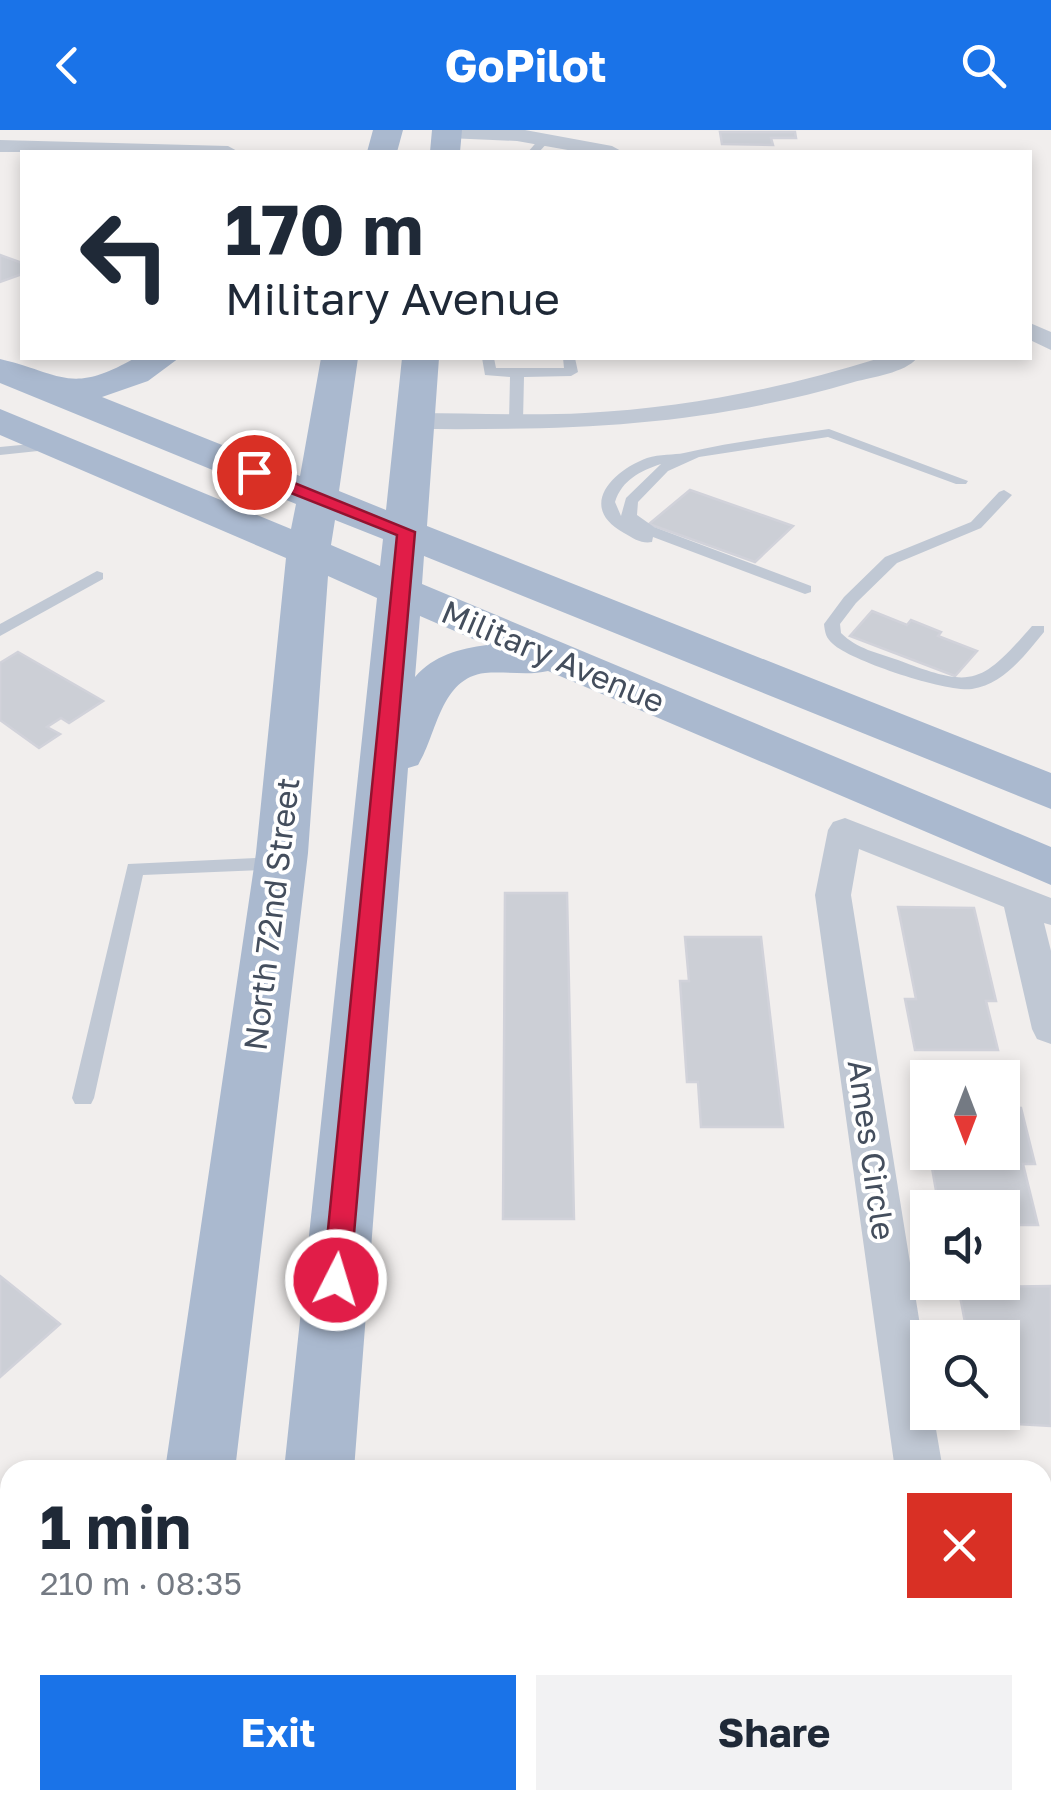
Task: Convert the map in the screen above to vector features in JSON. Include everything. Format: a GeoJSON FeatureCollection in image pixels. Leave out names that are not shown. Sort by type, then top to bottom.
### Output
{"type":"FeatureCollection","features":[{"type":"Feature","properties":{"kind":"main road"},"geometry":{"type":"LineString","coordinates":[[54,391],[104,388],[157,360]]}},
{"type":"Feature","properties":{"kind":"main road","name":"North 72nd Street"},"geometry":{"type":"LineString","coordinates":[[201,1460],[280,864],[308,555],[340,360]]}},
{"type":"Feature","properties":{"kind":"main road"},"geometry":{"type":"LineString","coordinates":[[320,1460],[421,360]]}},
{"type":"Feature","properties":{"kind":"main road","name":"Military Avenue"},"geometry":{"type":"LineString","coordinates":[[0,370],[1051,792]]}},
{"type":"Feature","properties":{"kind":"main road","name":"Military Avenue"},"geometry":{"type":"LineString","coordinates":[[0,421],[561,660],[1041,893]]}},
{"type":"Feature","properties":{"kind":"main road"},"geometry":{"type":"LineString","coordinates":[[378,818],[420,700],[444,672],[489,659],[561,660]]}},
{"type":"Feature","properties":{"kind":"street"},"geometry":{"type":"LineString","coordinates":[[446,138],[587,150]]}},
{"type":"Feature","properties":{"kind":"street"},"geometry":{"type":"LineString","coordinates":[[0,146],[152,150]]}},
{"type":"Feature","properties":{"kind":"street"},"geometry":{"type":"LineString","coordinates":[[1034,318],[1051,342]]}},
{"type":"Feature","properties":{"kind":"street"},"geometry":{"type":"LineString","coordinates":[[416,421],[604,420],[694,411],[766,398],[897,360]]}},
{"type":"Feature","properties":{"kind":"street","name":"Ames Circle"},"geometry":{"type":"LineString","coordinates":[[917,1460],[833,895],[845,830],[1041,893]]}},
{"type":"Feature","properties":{"kind":"street"},"geometry":{"type":"LineString","coordinates":[[1041,893],[1051,1028]]}},
{"type":"Feature","properties":{"kind":"lane"},"geometry":{"type":"LineString","coordinates":[[488,360],[490,372],[517,373],[571,372],[569,360]]}},
{"type":"Feature","properties":{"kind":"lane"},"geometry":{"type":"LineString","coordinates":[[516,422],[517,373]]}},
{"type":"Feature","properties":{"kind":"lane"},"geometry":{"type":"LineString","coordinates":[[788,593],[619,528],[606,510],[611,490],[638,467],[654,460],[829,433],[962,481]]}},
{"type":"Feature","properties":{"kind":"lane"},"geometry":{"type":"LineString","coordinates":[[0,451],[58,446]]}},
{"type":"Feature","properties":{"kind":"lane"},"geometry":{"type":"LineString","coordinates":[[695,454],[663,468],[642,488],[631,501],[630,516],[648,530],[805,588]]}},
{"type":"Feature","properties":{"kind":"lane"},"geometry":{"type":"LineString","coordinates":[[1004,495],[976,525],[891,560],[850,600],[832,624],[833,634],[848,647],[940,683],[963,686],[998,674],[1038,629]]}},
{"type":"Feature","properties":{"kind":"lane"},"geometry":{"type":"LineString","coordinates":[[0,631],[97,576]]}},
{"type":"Feature","properties":{"kind":"lane"},"geometry":{"type":"LineString","coordinates":[[84,1098],[135,869],[280,864]]}},
{"type":"Feature","properties":{"kind":"building"},"geometry":{"type":"Polygon","coordinates":[[[720,132],[795,132],[796,138],[771,138],[773,145],[722,144],[720,132]]]}},
{"type":"Feature","properties":{"kind":"building"},"geometry":{"type":"Polygon","coordinates":[[[0,255],[20,262],[20,275],[0,282],[0,255]]]}},
{"type":"Feature","properties":{"kind":"building"},"geometry":{"type":"Polygon","coordinates":[[[690,490],[793,526],[755,562],[649,524],[690,490]]]}},
{"type":"Feature","properties":{"kind":"building"},"geometry":{"type":"Polygon","coordinates":[[[872,611],[907,625],[911,620],[941,632],[938,636],[977,651],[955,676],[850,636],[872,611]]]}},
{"type":"Feature","properties":{"kind":"building"},"geometry":{"type":"Polygon","coordinates":[[[18,652],[103,701],[69,723],[61,718],[47,727],[60,734],[39,748],[0,720],[0,663],[18,652]]]}},
{"type":"Feature","properties":{"kind":"building"},"geometry":{"type":"Polygon","coordinates":[[[505,893],[567,893],[574,1219],[503,1219],[505,893]]]}},
{"type":"Feature","properties":{"kind":"building"},"geometry":{"type":"Polygon","coordinates":[[[898,907],[974,908],[996,1001],[986,1001],[998,1050],[915,1050],[905,999],[916,999],[898,907]]]}},
{"type":"Feature","properties":{"kind":"building"},"geometry":{"type":"Polygon","coordinates":[[[685,937],[761,937],[783,1127],[701,1127],[698,1082],[687,1082],[680,981],[689,981],[685,937]]]}},
{"type":"Feature","properties":{"kind":"building"},"geometry":{"type":"Polygon","coordinates":[[[1021,1108],[1035,1164],[1023,1164],[1038,1225],[1020,1225],[1020,1190],[936,1190],[932,1170],[1020,1170],[1021,1108]]]}},
{"type":"Feature","properties":{"kind":"building"},"geometry":{"type":"Polygon","coordinates":[[[0,1276],[60,1324],[0,1377],[0,1276]]]}},
{"type":"Feature","properties":{"kind":"building"},"geometry":{"type":"Polygon","coordinates":[[[1020,1286],[1051,1286],[1051,1426],[1020,1424],[1020,1320],[965,1320],[961,1300],[1020,1300],[1020,1286]]]}},
{"type":"Feature","properties":{"kind":"route"},"geometry":{"type":"LineString","coordinates":[[254,472],[406,532],[336,1280]]}}]}
